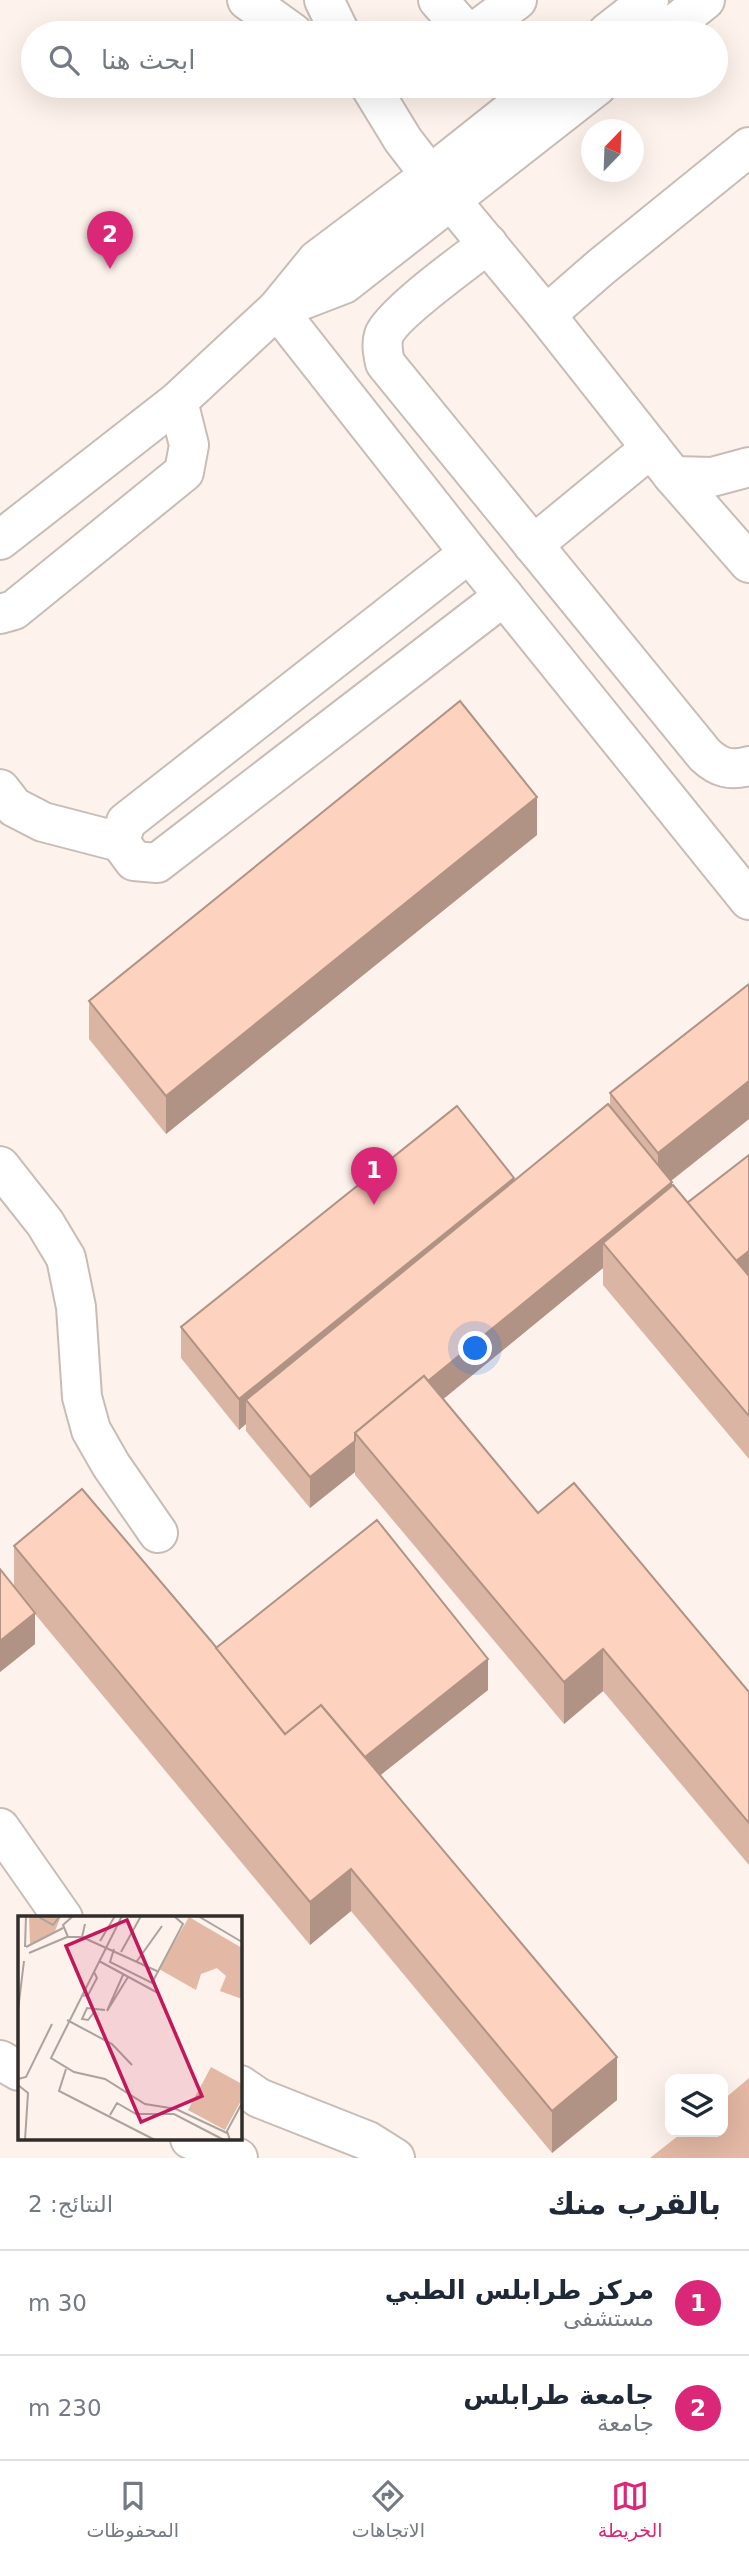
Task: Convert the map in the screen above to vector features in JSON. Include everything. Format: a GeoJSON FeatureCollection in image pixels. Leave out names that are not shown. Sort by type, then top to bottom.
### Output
{"type":"FeatureCollection","features":[{"type":"Feature","properties":{"kind":"lane"},"geometry":{"type":"LineString","coordinates":[[247,0],[276,21]]}},
{"type":"Feature","properties":{"kind":"lane"},"geometry":{"type":"LineString","coordinates":[[324,0],[334,21]]}},
{"type":"Feature","properties":{"kind":"lane"},"geometry":{"type":"LineString","coordinates":[[438,0],[456,21]]}},
{"type":"Feature","properties":{"kind":"lane"},"geometry":{"type":"LineString","coordinates":[[489,21],[517,0]]}},
{"type":"Feature","properties":{"kind":"lane"},"geometry":{"type":"LineString","coordinates":[[622,21],[649,0]]}},
{"type":"Feature","properties":{"kind":"lane"},"geometry":{"type":"LineString","coordinates":[[678,21],[705,0]]}},
{"type":"Feature","properties":{"kind":"lane"},"geometry":{"type":"LineString","coordinates":[[380,98],[403,140],[441,188],[662,462],[749,563]]}},
{"type":"Feature","properties":{"kind":"lane"},"geometry":{"type":"LineString","coordinates":[[0,540],[178,401],[277,309],[344,284],[530,98]]}},
{"type":"Feature","properties":{"kind":"lane"},"geometry":{"type":"LineString","coordinates":[[441,188],[579,98]]}},
{"type":"Feature","properties":{"kind":"lane"},"geometry":{"type":"LineString","coordinates":[[546,315],[749,147]]}},
{"type":"Feature","properties":{"kind":"lane"},"geometry":{"type":"LineString","coordinates":[[488,244],[394,322],[384,335],[385,363],[705,755],[723,768],[749,766]]}},
{"type":"Feature","properties":{"kind":"lane"},"geometry":{"type":"LineString","coordinates":[[277,309],[469,553],[749,900]]}},
{"type":"Feature","properties":{"kind":"lane"},"geometry":{"type":"LineString","coordinates":[[0,614],[14,610],[184,472],[188,445],[178,401]]}},
{"type":"Feature","properties":{"kind":"lane"},"geometry":{"type":"LineString","coordinates":[[533,545],[662,462],[712,477],[749,467]]}},
{"type":"Feature","properties":{"kind":"lane"},"geometry":{"type":"LineString","coordinates":[[120,842],[126,821],[469,553]]}},
{"type":"Feature","properties":{"kind":"lane"},"geometry":{"type":"LineString","coordinates":[[5,804],[43,821],[120,842],[134,861],[156,863],[504,596]]}},
{"type":"Feature","properties":{"kind":"lane"},"geometry":{"type":"LineString","coordinates":[[0,1166],[45,1223],[66,1258],[76,1307],[82,1397],[91,1430],[111,1465],[158,1533]]}},
{"type":"Feature","properties":{"kind":"lane"},"geometry":{"type":"LineString","coordinates":[[0,1828],[62,1916]]}},
{"type":"Feature","properties":{"kind":"lane"},"geometry":{"type":"LineString","coordinates":[[0,2060],[18,2070]]}},
{"type":"Feature","properties":{"kind":"lane"},"geometry":{"type":"LineString","coordinates":[[242,2086],[259,2098],[368,2141],[395,2158]]}},
{"type":"Feature","properties":{"kind":"lane"},"geometry":{"type":"LineString","coordinates":[[193,2140],[238,2158]]}},
{"type":"Feature","properties":{"kind":"shaded area"},"geometry":{"type":"Polygon","coordinates":[[[749,2078],[749,2158],[650,2158],[677,2137],[728,2137],[728,2096],[749,2078]]]}},
{"type":"Feature","properties":{"kind":"building"},"geometry":{"type":"Polygon","coordinates":[[[460,701],[537,797],[166,1096],[89,1001],[460,701]]]}},
{"type":"Feature","properties":{"kind":"building"},"geometry":{"type":"Polygon","coordinates":[[[749,984],[749,1081],[658,1153],[610,1093],[749,984]]]}},
{"type":"Feature","properties":{"kind":"building"},"geometry":{"type":"Polygon","coordinates":[[[608,1104],[672,1182],[428,1381],[424,1376],[355,1433],[355,1441],[310,1477],[246,1400],[608,1104]]]}},
{"type":"Feature","properties":{"kind":"building"},"geometry":{"type":"Polygon","coordinates":[[[457,1106],[514,1178],[239,1399],[181,1327],[457,1106]]]}},
{"type":"Feature","properties":{"kind":"building"},"geometry":{"type":"Polygon","coordinates":[[[749,1155],[749,1251],[736,1261],[687,1203],[749,1155]]]}},
{"type":"Feature","properties":{"kind":"building"},"geometry":{"type":"Polygon","coordinates":[[[673,1185],[749,1276],[749,1416],[603,1243],[673,1185]]]}},
{"type":"Feature","properties":{"kind":"building"},"geometry":{"type":"Polygon","coordinates":[[[424,1376],[538,1513],[574,1483],[749,1692],[749,1823],[603,1649],[564,1682],[355,1433],[424,1376]]]}},
{"type":"Feature","properties":{"kind":"building"},"geometry":{"type":"Polygon","coordinates":[[[82,1489],[211,1641],[285,1734],[321,1705],[617,2057],[552,2111],[351,1869],[310,1902],[14,1546],[82,1489]]]}},
{"type":"Feature","properties":{"kind":"building"},"geometry":{"type":"Polygon","coordinates":[[[377,1520],[488,1659],[365,1757],[321,1705],[285,1734],[216,1648],[377,1520]]]}},
{"type":"Feature","properties":{"kind":"building"},"geometry":{"type":"Polygon","coordinates":[[[0,1569],[35,1613],[0,1641],[0,1569]]]}},
{"type":"Feature","properties":{"kind":"place","name":"جامعة طرابلس"},"geometry":{"type":"Point","coordinates":[110,269]}},
{"type":"Feature","properties":{"kind":"place","name":"مركز طرابلس الطبي"},"geometry":{"type":"Point","coordinates":[374,1205]}}]}
